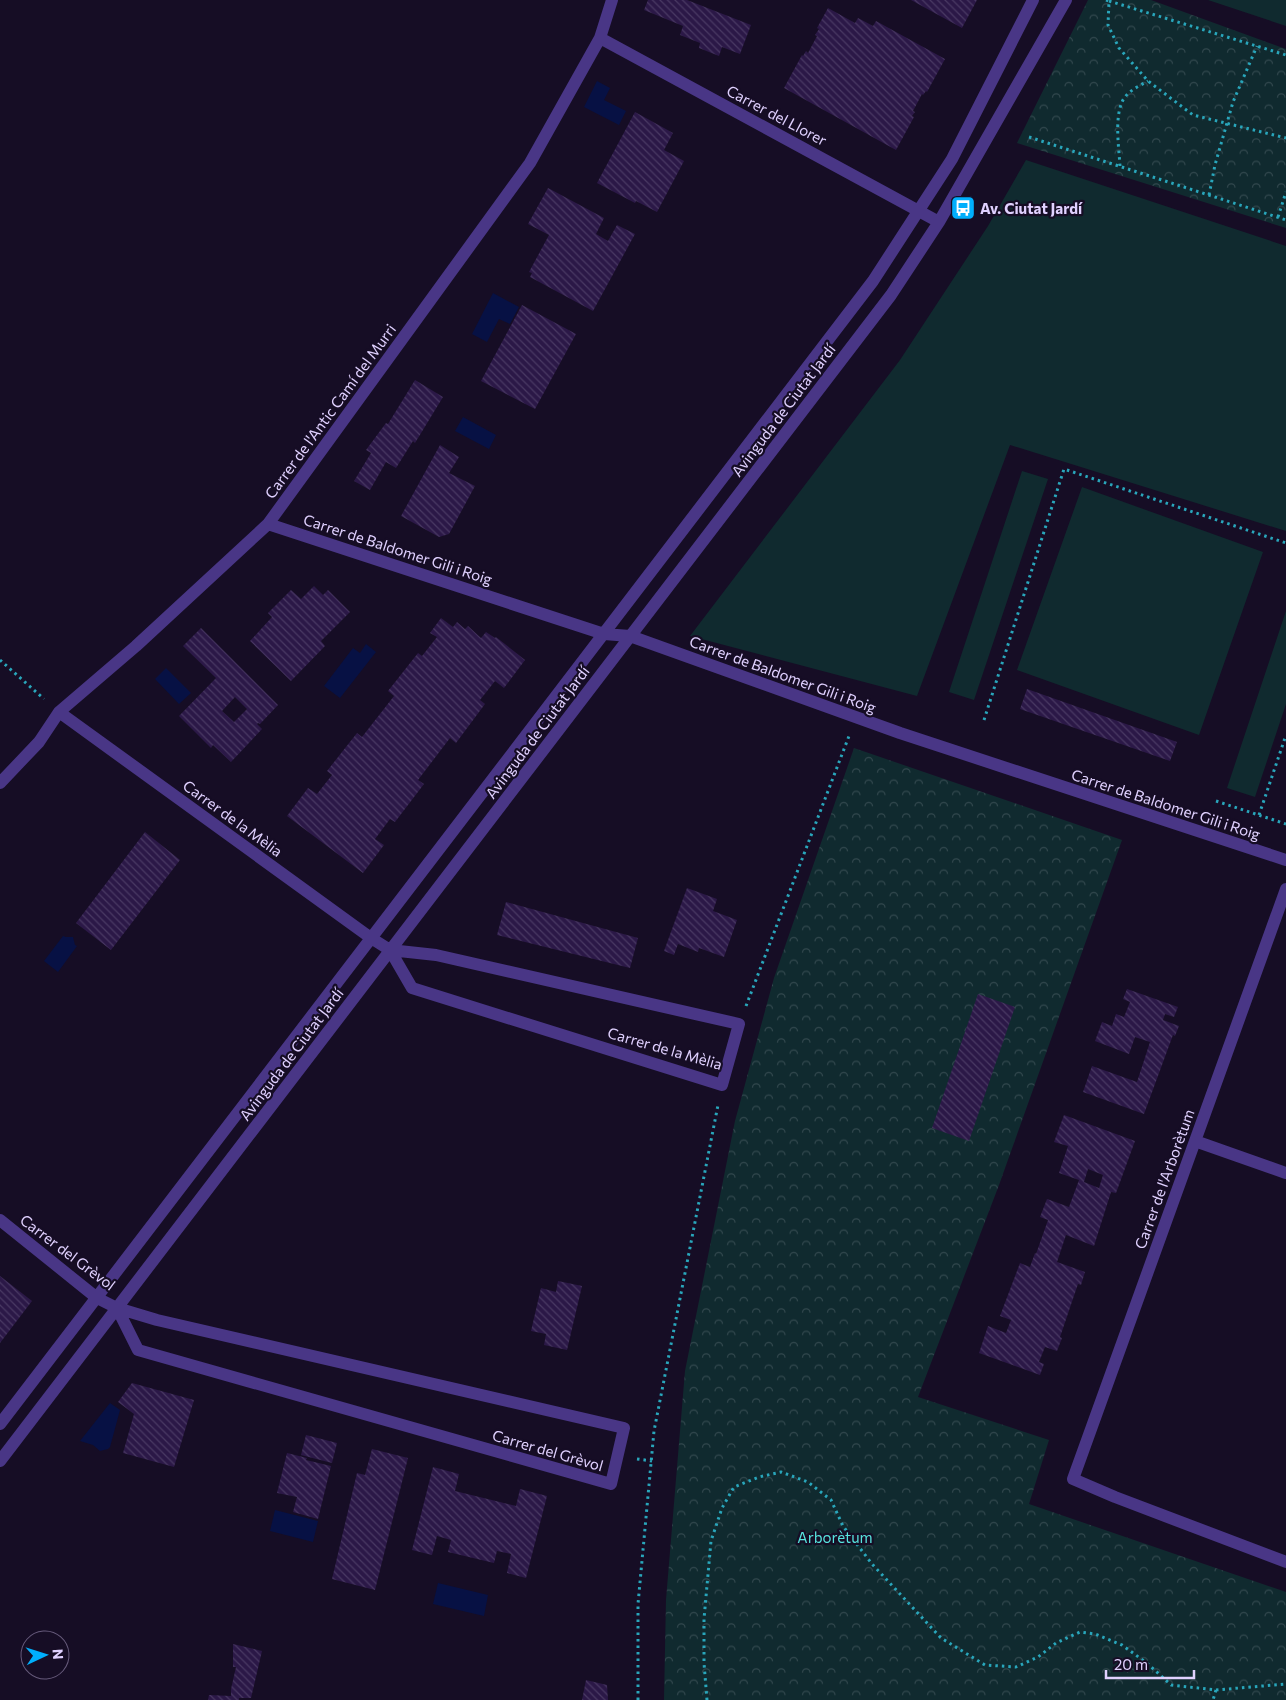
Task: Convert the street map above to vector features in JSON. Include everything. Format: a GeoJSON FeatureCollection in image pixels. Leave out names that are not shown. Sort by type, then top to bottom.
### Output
{"type":"FeatureCollection","features":[{"type":"Feature","properties":{"kind":"street","name":"Carrer de l'Antic Camí del Murri"},"geometry":{"type":"LineString","coordinates":[[0,783],[39,742],[58,712],[136,646],[268,524],[530,163],[600,38],[612,0]]}},
{"type":"Feature","properties":{"kind":"street","name":"Avinguda de Ciutat Jardí"},"geometry":{"type":"LineString","coordinates":[[0,1424],[873,281],[952,159],[1034,0]]}},
{"type":"Feature","properties":{"kind":"street","name":"Avinguda de Ciutat Jardí"},"geometry":{"type":"LineString","coordinates":[[0,1461],[891,295],[939,222],[1066,0]]}},
{"type":"Feature","properties":{"kind":"street","name":"Carrer del Llorer"},"geometry":{"type":"LineString","coordinates":[[600,38],[939,222]]}},
{"type":"Feature","properties":{"kind":"street","name":"Carrer de Baldomer Gili i Roig"},"geometry":{"type":"LineString","coordinates":[[268,524],[604,634],[630,636],[909,736],[1286,860]]}},
{"type":"Feature","properties":{"kind":"street","name":"Carrer de la Mèlia"},"geometry":{"type":"LineString","coordinates":[[58,712],[390,950],[436,955],[740,1024],[722,1085],[412,988],[390,950]]}},
{"type":"Feature","properties":{"kind":"street","name":"Carrer de l'Arborètum"},"geometry":{"type":"LineString","coordinates":[[1286,889],[1073,1479],[1115,1497],[1286,1562]]}},
{"type":"Feature","properties":{"kind":"street"},"geometry":{"type":"LineString","coordinates":[[1195,1141],[1286,1173]]}},
{"type":"Feature","properties":{"kind":"street","name":"Carrer del Grèvol"},"geometry":{"type":"LineString","coordinates":[[0,1220],[97,1298],[117,1308],[157,1320],[624,1428],[611,1484],[138,1350],[117,1308]]}},
{"type":"Feature","properties":{"kind":"path"},"geometry":{"type":"LineString","coordinates":[[1286,55],[1107,1],[1108,25],[1119,48],[1148,81],[1193,115],[1286,138]]}},
{"type":"Feature","properties":{"kind":"path"},"geometry":{"type":"LineString","coordinates":[[1209,195],[1215,165],[1233,102],[1257,46]]}},
{"type":"Feature","properties":{"kind":"path"},"geometry":{"type":"LineString","coordinates":[[1120,166],[1119,116],[1123,100],[1133,89],[1148,81]]}},
{"type":"Feature","properties":{"kind":"path"},"geometry":{"type":"LineString","coordinates":[[1029,137],[1286,220]]}},
{"type":"Feature","properties":{"kind":"path"},"geometry":{"type":"LineString","coordinates":[[1278,217],[1286,192]]}},
{"type":"Feature","properties":{"kind":"path"},"geometry":{"type":"LineString","coordinates":[[984,720],[1064,469],[1286,543]]}},
{"type":"Feature","properties":{"kind":"path"},"geometry":{"type":"LineString","coordinates":[[0,660],[58,712]]}},
{"type":"Feature","properties":{"kind":"path"},"geometry":{"type":"LineString","coordinates":[[740,1024],[856,717]]}},
{"type":"Feature","properties":{"kind":"path"},"geometry":{"type":"LineString","coordinates":[[1259,815],[1286,735]]}},
{"type":"Feature","properties":{"kind":"path"},"geometry":{"type":"LineString","coordinates":[[1216,801],[1286,824]]}},
{"type":"Feature","properties":{"kind":"path"},"geometry":{"type":"LineString","coordinates":[[638,1700],[638,1604],[654,1431],[722,1085]]}},
{"type":"Feature","properties":{"kind":"path"},"geometry":{"type":"LineString","coordinates":[[707,1700],[704,1663],[704,1619],[711,1541],[722,1508],[734,1487],[759,1477],[781,1472],[808,1482],[831,1500],[843,1526],[872,1564],[941,1638],[985,1665],[1016,1667],[1038,1657],[1056,1643],[1080,1632],[1095,1634],[1122,1644],[1171,1685],[1216,1690],[1286,1684]]}},
{"type":"Feature","properties":{"kind":"path"},"geometry":{"type":"LineString","coordinates":[[1213,1700],[1216,1690]]}},
{"type":"Feature","properties":{"kind":"green space"},"geometry":{"type":"Polygon","coordinates":[[[1088,0],[1151,0],[1286,49],[1286,228],[1017,143],[1088,0]]]}},
{"type":"Feature","properties":{"kind":"green space"},"geometry":{"type":"Polygon","coordinates":[[[1208,0],[1286,0],[1286,26],[1208,0]]]}},
{"type":"Feature","properties":{"kind":"green space"},"geometry":{"type":"Polygon","coordinates":[[[1026,160],[1286,246],[1286,531],[1010,445],[917,696],[690,636],[900,360],[988,226],[1026,160]]]}},
{"type":"Feature","properties":{"kind":"green space"},"geometry":{"type":"Polygon","coordinates":[[[1022,471],[1048,479],[974,700],[949,692],[1022,471]]]}},
{"type":"Feature","properties":{"kind":"green space"},"geometry":{"type":"Polygon","coordinates":[[[1082,487],[1263,552],[1199,735],[1017,670],[1082,487]]]}},
{"type":"Feature","properties":{"kind":"green space"},"geometry":{"type":"Polygon","coordinates":[[[1286,611],[1286,704],[1255,797],[1227,788],[1286,611]]]}},
{"type":"Feature","properties":{"kind":"green space","name":"Arborètum"},"geometry":{"type":"Polygon","coordinates":[[[854,748],[1122,840],[999,1185],[918,1397],[1049,1440],[1029,1504],[1286,1592],[1286,1700],[664,1700],[666,1600],[685,1371],[735,1121],[774,978],[854,748]]]}},
{"type":"Feature","properties":{"kind":"shaded area"},"geometry":{"type":"Polygon","coordinates":[[[597,81],[610,88],[604,100],[626,111],[619,125],[584,107],[597,81]]]}},
{"type":"Feature","properties":{"kind":"shaded area"},"geometry":{"type":"Polygon","coordinates":[[[493,293],[519,307],[510,324],[499,319],[487,342],[472,334],[493,293]]]}},
{"type":"Feature","properties":{"kind":"shaded area"},"geometry":{"type":"Polygon","coordinates":[[[463,417],[496,435],[489,449],[455,431],[463,417]]]}},
{"type":"Feature","properties":{"kind":"shaded area"},"geometry":{"type":"Polygon","coordinates":[[[366,644],[376,652],[340,698],[324,686],[353,648],[360,653],[366,644]]]}},
{"type":"Feature","properties":{"kind":"shaded area"},"geometry":{"type":"Polygon","coordinates":[[[166,668],[191,693],[179,704],[155,679],[166,668]]]}},
{"type":"Feature","properties":{"kind":"shaded area"},"geometry":{"type":"Polygon","coordinates":[[[63,936],[73,937],[77,946],[58,972],[44,961],[63,936]]]}},
{"type":"Feature","properties":{"kind":"shaded area"},"geometry":{"type":"Polygon","coordinates":[[[110,1403],[120,1410],[110,1447],[100,1451],[93,1445],[80,1441],[110,1403]]]}},
{"type":"Feature","properties":{"kind":"shaded area"},"geometry":{"type":"Polygon","coordinates":[[[275,1510],[318,1521],[313,1542],[270,1531],[275,1510]]]}},
{"type":"Feature","properties":{"kind":"shaded area"},"geometry":{"type":"Polygon","coordinates":[[[438,1583],[488,1595],[484,1616],[433,1604],[438,1583]]]}},
{"type":"Feature","properties":{"kind":"building"},"geometry":{"type":"Polygon","coordinates":[[[648,0],[687,0],[751,25],[740,54],[722,47],[719,56],[699,48],[700,43],[680,35],[683,26],[644,10],[648,0]]]}},
{"type":"Feature","properties":{"kind":"building"},"geometry":{"type":"Polygon","coordinates":[[[911,0],[977,0],[962,28],[911,0]]]}},
{"type":"Feature","properties":{"kind":"building"},"geometry":{"type":"Polygon","coordinates":[[[828,8],[855,23],[858,18],[873,26],[876,21],[945,59],[927,92],[922,94],[913,111],[915,112],[912,116],[914,117],[896,150],[784,88],[802,55],[806,51],[808,53],[817,36],[815,35],[819,29],[817,28],[828,8]]]}},
{"type":"Feature","properties":{"kind":"building"},"geometry":{"type":"Polygon","coordinates":[[[635,112],[673,133],[664,150],[684,161],[657,212],[597,183],[635,112]]]}},
{"type":"Feature","properties":{"kind":"building"},"geometry":{"type":"Polygon","coordinates":[[[548,188],[604,218],[596,234],[608,241],[617,225],[635,234],[593,311],[530,277],[532,273],[529,272],[549,235],[528,224],[548,188]]]}},
{"type":"Feature","properties":{"kind":"building"},"geometry":{"type":"Polygon","coordinates":[[[522,305],[576,334],[535,409],[481,381],[522,305]]]}},
{"type":"Feature","properties":{"kind":"building"},"geometry":{"type":"Polygon","coordinates":[[[415,380],[443,397],[415,443],[413,441],[396,468],[386,462],[370,490],[354,481],[371,453],[366,450],[386,423],[388,424],[415,380]]]}},
{"type":"Feature","properties":{"kind":"building"},"geometry":{"type":"Polygon","coordinates":[[[440,445],[459,457],[449,473],[475,486],[449,534],[439,537],[401,516],[440,445]]]}},
{"type":"Feature","properties":{"kind":"building"},"geometry":{"type":"Polygon","coordinates":[[[314,586],[323,595],[328,590],[350,612],[321,641],[325,646],[291,681],[250,641],[272,617],[268,613],[291,590],[301,599],[314,586]]]}},
{"type":"Feature","properties":{"kind":"building"},"geometry":{"type":"Polygon","coordinates":[[[441,618],[453,627],[457,622],[465,629],[468,626],[481,638],[486,632],[496,637],[525,660],[504,688],[495,681],[480,700],[485,704],[456,743],[450,738],[418,780],[424,784],[395,822],[390,819],[375,839],[384,845],[363,873],[287,816],[308,788],[317,794],[332,775],[327,771],[357,733],[362,737],[394,696],[388,691],[418,653],[422,656],[437,637],[430,633],[441,618]]]}},
{"type":"Feature","properties":{"kind":"building"},"geometry":{"type":"Polygon","coordinates":[[[201,628],[278,705],[260,724],[257,724],[262,729],[231,762],[213,745],[211,748],[179,716],[216,678],[183,646],[201,628]],[[235,697],[222,711],[234,722],[247,709],[235,697]]]}},
{"type":"Feature","properties":{"kind":"building"},"geometry":{"type":"Polygon","coordinates":[[[1027,689],[1177,742],[1170,761],[1020,709],[1027,689]]]}},
{"type":"Feature","properties":{"kind":"building"},"geometry":{"type":"Polygon","coordinates":[[[145,832],[180,860],[111,950],[76,923],[145,832]]]}},
{"type":"Feature","properties":{"kind":"building"},"geometry":{"type":"Polygon","coordinates":[[[687,888],[717,899],[713,911],[737,920],[724,957],[699,948],[698,952],[678,944],[674,955],[664,951],[687,888]]]}},
{"type":"Feature","properties":{"kind":"building"},"geometry":{"type":"Polygon","coordinates":[[[506,902],[638,938],[630,968],[497,935],[506,902]]]}},
{"type":"Feature","properties":{"kind":"building"},"geometry":{"type":"Polygon","coordinates":[[[1127,989],[1178,1007],[1174,1017],[1165,1014],[1163,1020],[1179,1026],[1175,1036],[1173,1035],[1144,1114],[1083,1092],[1092,1066],[1137,1082],[1150,1042],[1135,1037],[1129,1054],[1095,1041],[1102,1022],[1112,1026],[1116,1014],[1124,1017],[1130,1002],[1123,999],[1127,989]]]}},
{"type":"Feature","properties":{"kind":"building"},"geometry":{"type":"Polygon","coordinates":[[[978,994],[1015,1007],[969,1141],[932,1128],[978,994]]]}},
{"type":"Feature","properties":{"kind":"building"},"geometry":{"type":"Polygon","coordinates":[[[1064,1115],[1135,1141],[1116,1193],[1111,1192],[1094,1246],[1066,1235],[1057,1262],[1085,1272],[1081,1285],[1078,1284],[1057,1351],[1045,1347],[1039,1362],[1044,1364],[1040,1375],[979,1353],[988,1326],[1006,1333],[1011,1320],[1000,1316],[1020,1263],[1030,1267],[1036,1254],[1048,1220],[1040,1217],[1047,1199],[1069,1207],[1079,1180],[1059,1173],[1068,1146],[1054,1142],[1064,1115]],[[1088,1169],[1084,1182],[1099,1188],[1103,1175],[1088,1169]]]}},
{"type":"Feature","properties":{"kind":"building"},"geometry":{"type":"Polygon","coordinates":[[[0,1276],[32,1301],[0,1343],[0,1276]]]}},
{"type":"Feature","properties":{"kind":"building"},"geometry":{"type":"Polygon","coordinates":[[[558,1281],[582,1286],[567,1350],[544,1345],[546,1334],[531,1331],[541,1288],[556,1292],[558,1281]]]}},
{"type":"Feature","properties":{"kind":"building"},"geometry":{"type":"Polygon","coordinates":[[[132,1383],[194,1400],[174,1467],[123,1453],[134,1414],[118,1402],[132,1383]]]}},
{"type":"Feature","properties":{"kind":"building"},"geometry":{"type":"Polygon","coordinates":[[[306,1435],[337,1443],[332,1463],[301,1455],[306,1435]]]}},
{"type":"Feature","properties":{"kind":"building"},"geometry":{"type":"Polygon","coordinates":[[[372,1449],[408,1458],[375,1590],[332,1579],[357,1473],[365,1475],[372,1449]]]}},
{"type":"Feature","properties":{"kind":"building"},"geometry":{"type":"Polygon","coordinates":[[[287,1453],[331,1466],[318,1519],[293,1512],[297,1497],[277,1493],[287,1453]]]}},
{"type":"Feature","properties":{"kind":"building"},"geometry":{"type":"Polygon","coordinates":[[[433,1467],[459,1474],[455,1491],[516,1506],[520,1489],[547,1496],[526,1578],[507,1573],[511,1554],[497,1551],[494,1563],[448,1552],[451,1540],[437,1536],[432,1555],[412,1550],[433,1467]]]}},
{"type":"Feature","properties":{"kind":"building"},"geometry":{"type":"Polygon","coordinates":[[[233,1644],[262,1651],[251,1698],[208,1700],[209,1695],[231,1696],[236,1667],[233,1667],[233,1644]]]}},
{"type":"Feature","properties":{"kind":"building"},"geometry":{"type":"Polygon","coordinates":[[[586,1680],[607,1685],[608,1700],[582,1700],[586,1680]]]}},
{"type":"Feature","properties":{"kind":"place","name":"Av. Ciutat Jardí"},"geometry":{"type":"Point","coordinates":[963,208]}}]}
